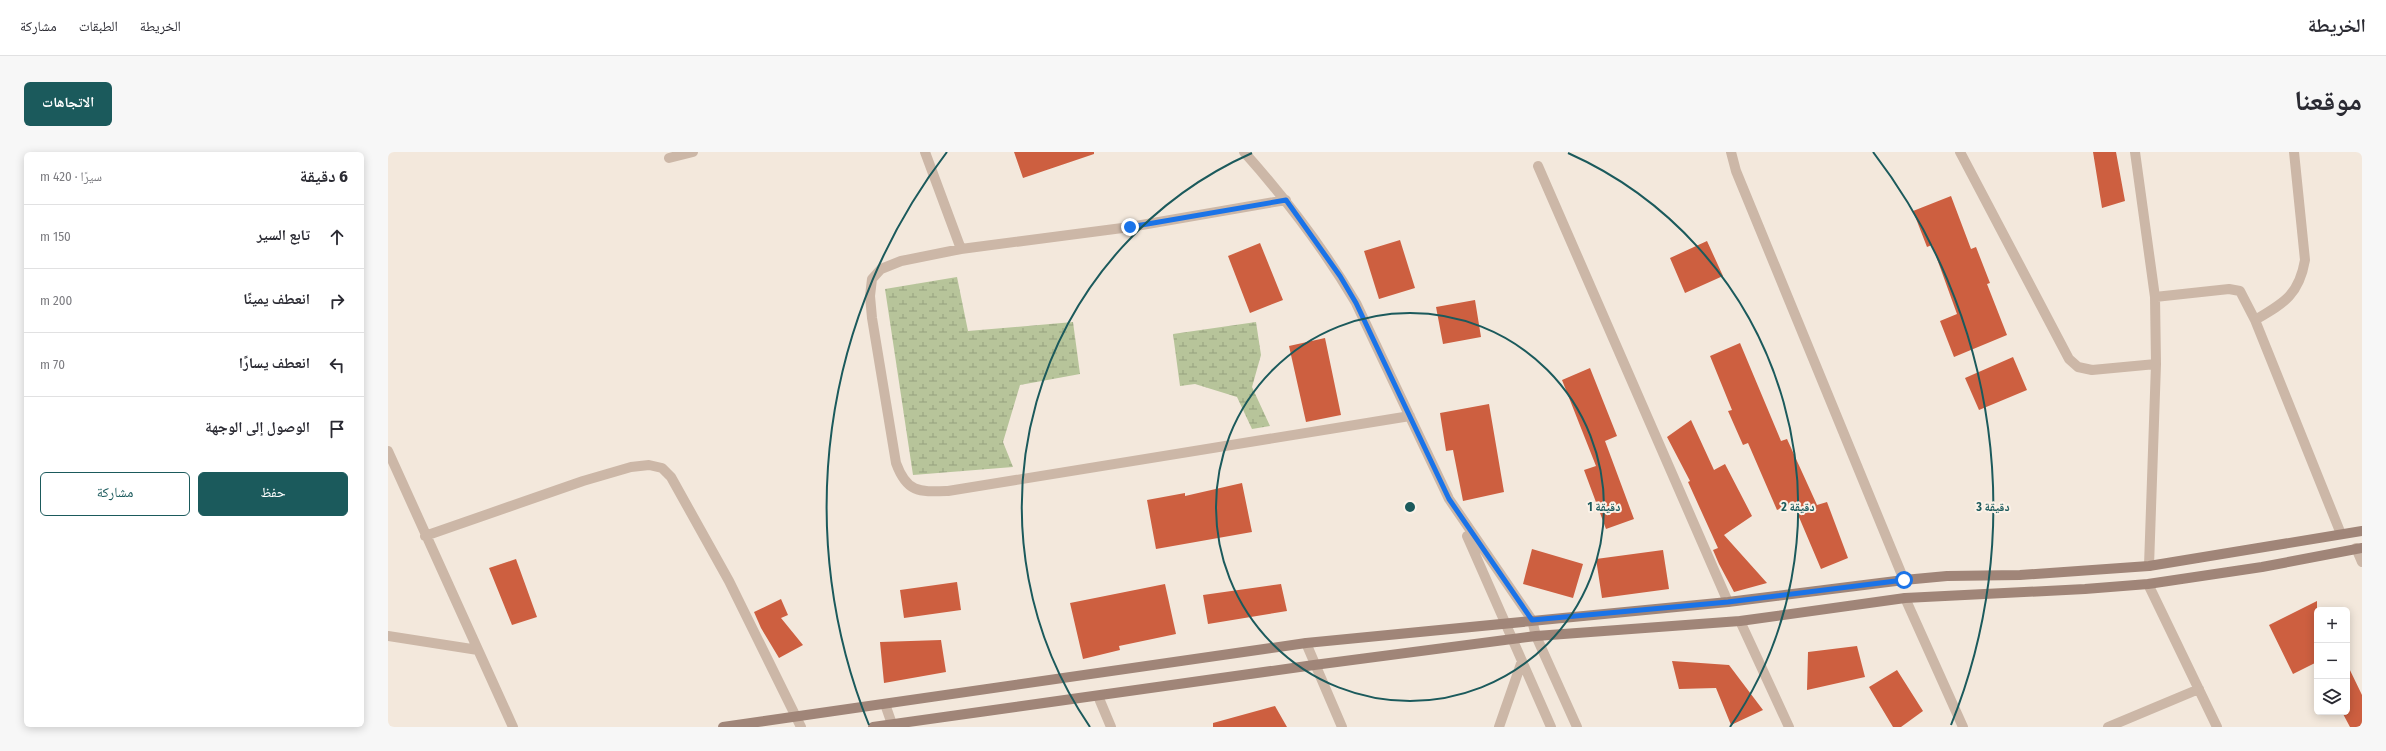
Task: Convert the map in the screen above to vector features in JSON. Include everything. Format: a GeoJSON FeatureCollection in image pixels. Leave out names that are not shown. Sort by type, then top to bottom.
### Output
{"type":"FeatureCollection","features":[{"type":"Feature","properties":{"kind":"main road"},"geometry":{"type":"LineString","coordinates":[[723,727],[1306,643],[1728,602],[1947,576],[2020,576],[2149,566],[2362,531]]}},
{"type":"Feature","properties":{"kind":"main road"},"geometry":{"type":"LineString","coordinates":[[873,727],[892,726],[1314,665],[1536,636],[1740,621],[1905,598],[2085,589],[2148,584],[2262,567],[2359,548]]}},
{"type":"Feature","properties":{"kind":"street"},"geometry":{"type":"LineString","coordinates":[[669,158],[693,152]]}},
{"type":"Feature","properties":{"kind":"street"},"geometry":{"type":"LineString","coordinates":[[925,152],[961,249]]}},
{"type":"Feature","properties":{"kind":"street"},"geometry":{"type":"LineString","coordinates":[[1244,152],[1286,200],[1340,276],[1356,303],[1459,517],[1508,624],[1522,661],[1551,727]]}},
{"type":"Feature","properties":{"kind":"street"},"geometry":{"type":"LineString","coordinates":[[1731,152],[1736,171],[1904,580]]}},
{"type":"Feature","properties":{"kind":"street"},"geometry":{"type":"LineString","coordinates":[[1960,152],[2069,359],[2078,367],[2092,370],[2156,364]]}},
{"type":"Feature","properties":{"kind":"street"},"geometry":{"type":"LineString","coordinates":[[2135,152],[2155,298],[2156,364],[2149,566]]}},
{"type":"Feature","properties":{"kind":"street"},"geometry":{"type":"LineString","coordinates":[[2255,320],[2284,303],[2295,291],[2302,278],[2305,260],[2294,152]]}},
{"type":"Feature","properties":{"kind":"street"},"geometry":{"type":"LineString","coordinates":[[1538,166],[1728,602]]}},
{"type":"Feature","properties":{"kind":"street"},"geometry":{"type":"LineString","coordinates":[[1286,200],[1130,227],[961,249],[901,261],[880,269],[872,279],[870,296],[872,318],[896,463],[902,479],[912,488],[929,492],[948,491],[1410,416]]}},
{"type":"Feature","properties":{"kind":"street"},"geometry":{"type":"LineString","coordinates":[[2155,298],[2229,289],[2240,291],[2255,320],[2341,534]]}},
{"type":"Feature","properties":{"kind":"street"},"geometry":{"type":"LineString","coordinates":[[388,451],[425,536],[513,727]]}},
{"type":"Feature","properties":{"kind":"street"},"geometry":{"type":"LineString","coordinates":[[425,536],[583,481],[632,467],[648,465],[662,468],[671,477],[729,581],[801,727]]}},
{"type":"Feature","properties":{"kind":"street"},"geometry":{"type":"LineString","coordinates":[[1459,517],[1532,620],[1536,636],[1577,727]]}},
{"type":"Feature","properties":{"kind":"street"},"geometry":{"type":"LineString","coordinates":[[2359,548],[2362,562]]}},
{"type":"Feature","properties":{"kind":"street"},"geometry":{"type":"LineString","coordinates":[[2148,584],[2217,727]]}},
{"type":"Feature","properties":{"kind":"street"},"geometry":{"type":"LineString","coordinates":[[1905,598],[1963,727]]}},
{"type":"Feature","properties":{"kind":"street"},"geometry":{"type":"LineString","coordinates":[[1740,621],[1789,727]]}},
{"type":"Feature","properties":{"kind":"street"},"geometry":{"type":"LineString","coordinates":[[388,636],[478,650]]}},
{"type":"Feature","properties":{"kind":"street"},"geometry":{"type":"LineString","coordinates":[[1306,643],[1314,665],[1342,727]]}},
{"type":"Feature","properties":{"kind":"street"},"geometry":{"type":"LineString","coordinates":[[1499,727],[1522,661]]}},
{"type":"Feature","properties":{"kind":"street"},"geometry":{"type":"LineString","coordinates":[[2108,727],[2199,689]]}},
{"type":"Feature","properties":{"kind":"street"},"geometry":{"type":"LineString","coordinates":[[1098,696],[1111,727]]}},
{"type":"Feature","properties":{"kind":"street"},"geometry":{"type":"LineString","coordinates":[[885,704],[892,726]]}},
{"type":"Feature","properties":{"kind":"green space"},"geometry":{"type":"Polygon","coordinates":[[[957,277],[968,331],[1073,322],[1080,374],[1020,385],[1003,442],[1013,467],[913,475],[885,289],[957,277]]]}},
{"type":"Feature","properties":{"kind":"green space"},"geometry":{"type":"Polygon","coordinates":[[[1256,322],[1261,355],[1252,387],[1270,426],[1252,429],[1237,397],[1195,384],[1180,386],[1173,334],[1256,322]]]}},
{"type":"Feature","properties":{"kind":"building"},"geometry":{"type":"Polygon","coordinates":[[[1014,152],[1094,152],[1094,154],[1023,178],[1014,152]]]}},
{"type":"Feature","properties":{"kind":"building"},"geometry":{"type":"Polygon","coordinates":[[[2093,152],[2116,152],[2125,201],[2102,208],[2093,152]]]}},
{"type":"Feature","properties":{"kind":"building"},"geometry":{"type":"Polygon","coordinates":[[[1951,196],[1971,249],[1976,247],[1990,283],[1987,284],[2007,335],[1954,357],[1940,321],[1957,314],[1932,245],[1927,247],[1913,211],[1951,196]]]}},
{"type":"Feature","properties":{"kind":"building"},"geometry":{"type":"Polygon","coordinates":[[[1400,240],[1415,288],[1379,299],[1364,251],[1400,240]]]}},
{"type":"Feature","properties":{"kind":"building"},"geometry":{"type":"Polygon","coordinates":[[[1707,241],[1723,276],[1685,293],[1670,258],[1707,241]]]}},
{"type":"Feature","properties":{"kind":"building"},"geometry":{"type":"Polygon","coordinates":[[[1260,243],[1283,300],[1250,313],[1228,256],[1260,243]]]}},
{"type":"Feature","properties":{"kind":"building"},"geometry":{"type":"Polygon","coordinates":[[[1475,300],[1481,337],[1443,344],[1436,307],[1475,300]]]}},
{"type":"Feature","properties":{"kind":"building"},"geometry":{"type":"Polygon","coordinates":[[[1325,338],[1341,415],[1306,422],[1289,346],[1325,338]]]}},
{"type":"Feature","properties":{"kind":"building"},"geometry":{"type":"Polygon","coordinates":[[[1740,343],[1781,441],[1787,439],[1817,505],[1827,502],[1848,558],[1821,569],[1793,503],[1777,510],[1748,443],[1743,445],[1728,411],[1732,410],[1710,356],[1740,343]]]}},
{"type":"Feature","properties":{"kind":"building"},"geometry":{"type":"Polygon","coordinates":[[[2013,357],[2027,390],[1979,410],[1965,378],[2013,357]]]}},
{"type":"Feature","properties":{"kind":"building"},"geometry":{"type":"Polygon","coordinates":[[[1590,368],[1617,436],[1605,441],[1634,519],[1606,529],[1584,470],[1596,466],[1562,380],[1590,368]]]}},
{"type":"Feature","properties":{"kind":"building"},"geometry":{"type":"Polygon","coordinates":[[[1489,404],[1504,492],[1463,501],[1453,450],[1446,451],[1440,413],[1489,404]]]}},
{"type":"Feature","properties":{"kind":"building"},"geometry":{"type":"Polygon","coordinates":[[[1691,420],[1714,470],[1725,464],[1752,516],[1724,535],[1767,583],[1734,592],[1719,564],[1713,550],[1718,548],[1688,482],[1690,481],[1667,437],[1691,420]]]}},
{"type":"Feature","properties":{"kind":"building"},"geometry":{"type":"Polygon","coordinates":[[[1242,483],[1252,532],[1156,549],[1147,500],[1185,493],[1185,496],[1242,483]]]}},
{"type":"Feature","properties":{"kind":"building"},"geometry":{"type":"Polygon","coordinates":[[[1532,549],[1583,564],[1573,598],[1523,584],[1532,549]]]}},
{"type":"Feature","properties":{"kind":"building"},"geometry":{"type":"Polygon","coordinates":[[[1663,550],[1669,589],[1602,598],[1596,559],[1663,550]]]}},
{"type":"Feature","properties":{"kind":"building"},"geometry":{"type":"Polygon","coordinates":[[[516,559],[537,617],[512,625],[489,568],[516,559]]]}},
{"type":"Feature","properties":{"kind":"building"},"geometry":{"type":"Polygon","coordinates":[[[957,582],[961,610],[904,618],[900,590],[957,582]]]}},
{"type":"Feature","properties":{"kind":"building"},"geometry":{"type":"Polygon","coordinates":[[[1165,584],[1176,634],[1119,646],[1120,650],[1083,659],[1070,603],[1165,584]]]}},
{"type":"Feature","properties":{"kind":"building"},"geometry":{"type":"Polygon","coordinates":[[[1281,584],[1287,611],[1208,624],[1203,595],[1281,584]]]}},
{"type":"Feature","properties":{"kind":"building"},"geometry":{"type":"Polygon","coordinates":[[[781,599],[788,615],[781,618],[803,645],[779,658],[761,628],[754,612],[781,599]]]}},
{"type":"Feature","properties":{"kind":"building"},"geometry":{"type":"Polygon","coordinates":[[[2317,601],[2317,607],[2314,607],[2314,664],[2293,674],[2269,625],[2317,601]]]}},
{"type":"Feature","properties":{"kind":"building"},"geometry":{"type":"Polygon","coordinates":[[[941,640],[946,672],[884,683],[880,642],[941,640]]]}},
{"type":"Feature","properties":{"kind":"building"},"geometry":{"type":"Polygon","coordinates":[[[1857,646],[1865,677],[1807,690],[1808,652],[1857,646]]]}},
{"type":"Feature","properties":{"kind":"building"},"geometry":{"type":"Polygon","coordinates":[[[1672,661],[1729,665],[1763,710],[1731,725],[1716,688],[1679,689],[1672,661]]]}},
{"type":"Feature","properties":{"kind":"building"},"geometry":{"type":"Polygon","coordinates":[[[1897,670],[1923,711],[1901,727],[1893,727],[1869,687],[1897,670]]]}},
{"type":"Feature","properties":{"kind":"building"},"geometry":{"type":"Polygon","coordinates":[[[2350,670],[2362,695],[2362,727],[2350,727],[2344,715],[2350,715],[2350,670]]]}},
{"type":"Feature","properties":{"kind":"building"},"geometry":{"type":"Polygon","coordinates":[[[1275,706],[1287,727],[1213,727],[1213,723],[1275,706]]]}},
{"type":"Feature","properties":{"kind":"route"},"geometry":{"type":"LineString","coordinates":[[1130,227],[1286,200],[1340,276],[1356,303],[1449,499],[1459,517],[1532,620],[1728,602],[1904,580]]}}]}
